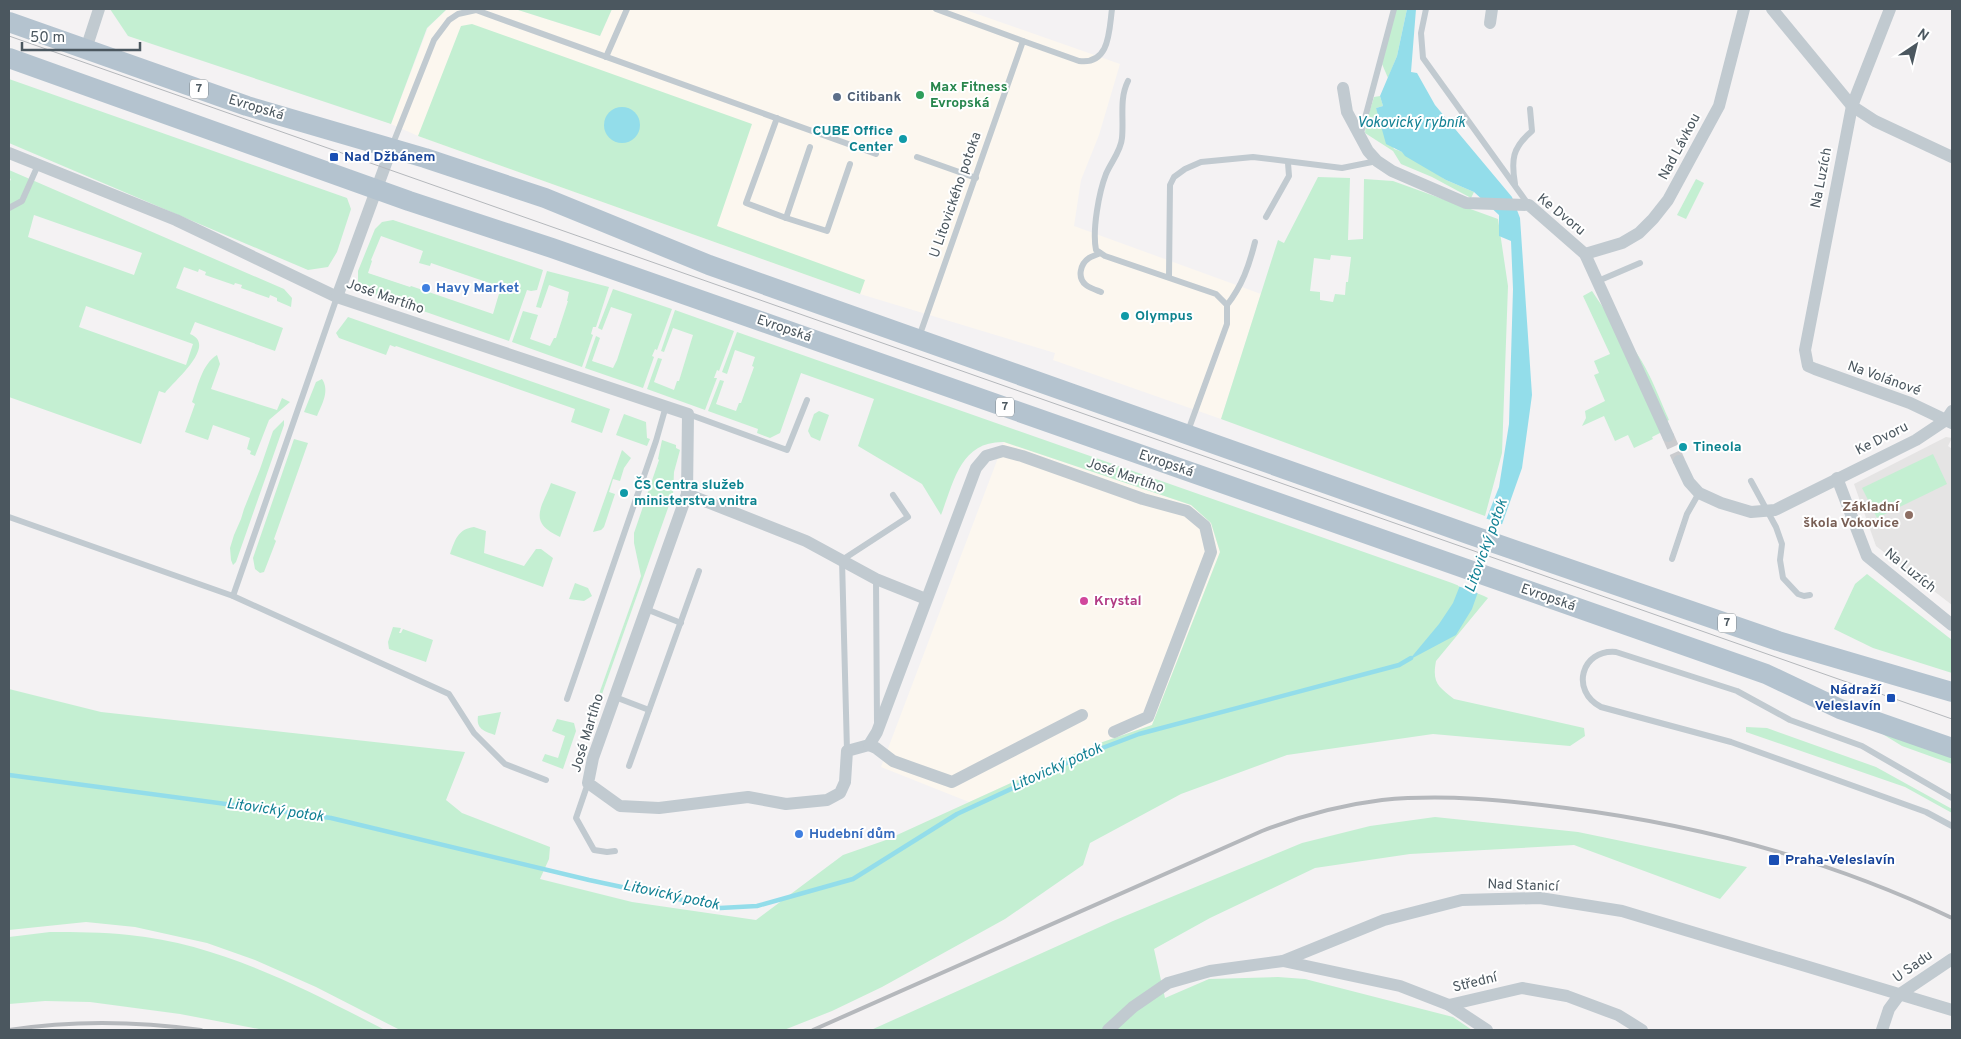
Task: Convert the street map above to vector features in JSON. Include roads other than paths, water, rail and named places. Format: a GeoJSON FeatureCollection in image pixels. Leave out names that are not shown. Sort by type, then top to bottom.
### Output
{"type":"FeatureCollection","features":[{"type":"Feature","properties":{"kind":"main road","name":"Evropská"},"geometry":{"type":"LineString","coordinates":[[9,22],[247,106],[392,148],[545,198],[708,264],[918,340],[1778,641],[1952,692]]}},
{"type":"Feature","properties":{"kind":"main road","name":"Evropská"},"geometry":{"type":"LineString","coordinates":[[9,58],[376,189],[552,248],[1766,674],[1840,709],[1952,748]]}},
{"type":"Feature","properties":{"kind":"street"},"geometry":{"type":"LineString","coordinates":[[86,49],[99,9]]}},
{"type":"Feature","properties":{"kind":"street"},"geometry":{"type":"LineString","coordinates":[[1490,23],[1492,9]]}},
{"type":"Feature","properties":{"kind":"street","name":"Nad Lávkou"},"geometry":{"type":"LineString","coordinates":[[1585,254],[1622,243],[1639,233],[1668,200],[1719,106],[1744,9]]}},
{"type":"Feature","properties":{"kind":"street"},"geometry":{"type":"LineString","coordinates":[[1772,9],[1852,106],[1875,121],[1952,157]]}},
{"type":"Feature","properties":{"kind":"street","name":"Na Luzích"},"geometry":{"type":"LineString","coordinates":[[1806,359],[1805,350],[1813,302],[1852,106],[1890,9]]}},
{"type":"Feature","properties":{"kind":"street","name":"Ke Dvoru"},"geometry":{"type":"LineString","coordinates":[[1343,88],[1347,112],[1368,150],[1377,161],[1392,170],[1466,203],[1526,205],[1585,254],[1668,436]]}},
{"type":"Feature","properties":{"kind":"street"},"geometry":{"type":"LineString","coordinates":[[337,297],[392,148]]}},
{"type":"Feature","properties":{"kind":"street","name":"José Martího"},"geometry":{"type":"LineString","coordinates":[[9,153],[176,220],[337,297],[688,414],[687,494],[593,758],[588,783],[620,806],[660,808],[748,796],[786,804],[827,800],[840,793],[845,782],[847,751]]}},
{"type":"Feature","properties":{"kind":"street","name":"Na Volánové"},"geometry":{"type":"LineString","coordinates":[[1806,359],[1808,366],[1814,369],[1950,418]]}},
{"type":"Feature","properties":{"kind":"street","name":"Ke Dvoru"},"geometry":{"type":"LineString","coordinates":[[1679,461],[1688,482],[1699,493],[1721,503],[1751,512],[1766,511],[1784,506],[1916,440],[1950,418]]}},
{"type":"Feature","properties":{"kind":"street","name":"José Martího"},"geometry":{"type":"LineString","coordinates":[[870,745],[877,732],[976,468],[986,456],[1003,451],[1143,499],[1187,511],[1206,526],[1211,552],[1148,717],[1114,732]]}},
{"type":"Feature","properties":{"kind":"street","name":"Na Luzích"},"geometry":{"type":"LineString","coordinates":[[1837,478],[1867,556],[1952,625]]}},
{"type":"Feature","properties":{"kind":"street"},"geometry":{"type":"LineString","coordinates":[[687,494],[806,542],[876,579],[926,599]]}},
{"type":"Feature","properties":{"kind":"street"},"geometry":{"type":"LineString","coordinates":[[847,751],[870,745],[893,761],[952,782],[1082,715]]}},
{"type":"Feature","properties":{"kind":"street","name":"Nad Stanicí"},"geometry":{"type":"LineString","coordinates":[[1108,1030],[1133,1007],[1168,983],[1210,971],[1283,961],[1384,920],[1462,900],[1540,898],[1622,911],[1952,1010]]}},
{"type":"Feature","properties":{"kind":"street","name":"U Sadu"},"geometry":{"type":"LineString","coordinates":[[1882,1030],[1889,1009],[1900,994],[1952,959]]}},
{"type":"Feature","properties":{"kind":"street","name":"Střední"},"geometry":{"type":"LineString","coordinates":[[1283,961],[1400,986],[1449,1005],[1522,988],[1567,996],[1618,1015],[1642,1030]]}},
{"type":"Feature","properties":{"kind":"street"},"geometry":{"type":"LineString","coordinates":[[1449,1005],[1487,1030]]}},
{"type":"Feature","properties":{"kind":"lane"},"geometry":{"type":"LineString","coordinates":[[606,57],[627,9]]}},
{"type":"Feature","properties":{"kind":"lane"},"geometry":{"type":"LineString","coordinates":[[936,9],[1079,61],[1087,62],[1095,60],[1102,53],[1107,43],[1112,9]]}},
{"type":"Feature","properties":{"kind":"lane"},"geometry":{"type":"LineString","coordinates":[[1360,136],[1394,9]]}},
{"type":"Feature","properties":{"kind":"lane"},"geometry":{"type":"LineString","coordinates":[[1426,9],[1421,34],[1423,58],[1461,114],[1516,186],[1526,205]]}},
{"type":"Feature","properties":{"kind":"lane"},"geometry":{"type":"LineString","coordinates":[[392,148],[434,40],[449,20],[469,10],[483,11],[876,154]]}},
{"type":"Feature","properties":{"kind":"lane","name":"U Litovického potoka"},"geometry":{"type":"LineString","coordinates":[[918,340],[1023,41]]}},
{"type":"Feature","properties":{"kind":"lane"},"geometry":{"type":"LineString","coordinates":[[1128,81],[1124,88],[1122,107],[1122,140],[1101,186],[1094,240],[1096,250],[1100,254],[1216,294],[1227,305]]}},
{"type":"Feature","properties":{"kind":"lane"},"geometry":{"type":"LineString","coordinates":[[1516,186],[1512,165],[1516,150],[1523,139],[1532,131],[1530,109]]}},
{"type":"Feature","properties":{"kind":"lane"},"geometry":{"type":"LineString","coordinates":[[777,118],[746,203],[827,231],[850,164]]}},
{"type":"Feature","properties":{"kind":"lane"},"geometry":{"type":"LineString","coordinates":[[786,218],[810,147]]}},
{"type":"Feature","properties":{"kind":"lane"},"geometry":{"type":"LineString","coordinates":[[918,157],[976,178]]}},
{"type":"Feature","properties":{"kind":"lane"},"geometry":{"type":"LineString","coordinates":[[1169,278],[1170,185],[1174,178],[1185,169],[1201,162],[1253,157],[1342,168],[1377,161]]}},
{"type":"Feature","properties":{"kind":"lane"},"geometry":{"type":"LineString","coordinates":[[1266,217],[1289,176],[1288,162]]}},
{"type":"Feature","properties":{"kind":"lane"},"geometry":{"type":"LineString","coordinates":[[9,208],[22,202],[38,165]]}},
{"type":"Feature","properties":{"kind":"lane"},"geometry":{"type":"LineString","coordinates":[[1186,434],[1227,324],[1227,305],[1238,291],[1247,271],[1255,242]]}},
{"type":"Feature","properties":{"kind":"lane"},"geometry":{"type":"LineString","coordinates":[[1100,254],[1089,258],[1083,264],[1080,272],[1086,286],[1101,292]]}},
{"type":"Feature","properties":{"kind":"lane"},"geometry":{"type":"LineString","coordinates":[[1598,281],[1640,263]]}},
{"type":"Feature","properties":{"kind":"lane"},"geometry":{"type":"LineString","coordinates":[[233,596],[337,297]]}},
{"type":"Feature","properties":{"kind":"lane"},"geometry":{"type":"LineString","coordinates":[[688,414],[787,450],[807,400]]}},
{"type":"Feature","properties":{"kind":"lane"},"geometry":{"type":"LineString","coordinates":[[567,699],[656,441],[666,406]]}},
{"type":"Feature","properties":{"kind":"lane"},"geometry":{"type":"LineString","coordinates":[[1751,481],[1776,527],[1782,544],[1780,560],[1783,578],[1798,594],[1810,595]]}},
{"type":"Feature","properties":{"kind":"lane"},"geometry":{"type":"LineString","coordinates":[[1672,559],[1687,514],[1699,493]]}},
{"type":"Feature","properties":{"kind":"lane"},"geometry":{"type":"LineString","coordinates":[[847,751],[842,560],[908,518],[894,495]]}},
{"type":"Feature","properties":{"kind":"lane"},"geometry":{"type":"LineString","coordinates":[[9,517],[233,596],[449,694],[474,734],[505,764],[546,780]]}},
{"type":"Feature","properties":{"kind":"lane"},"geometry":{"type":"LineString","coordinates":[[629,766],[699,571]]}},
{"type":"Feature","properties":{"kind":"lane"},"geometry":{"type":"LineString","coordinates":[[876,579],[877,732]]}},
{"type":"Feature","properties":{"kind":"lane"},"geometry":{"type":"LineString","coordinates":[[646,609],[681,623]]}},
{"type":"Feature","properties":{"kind":"lane"},"geometry":{"type":"LineString","coordinates":[[1952,798],[1862,746],[1790,720],[1737,690],[1616,652],[1606,652],[1597,655],[1584,670],[1583,682],[1586,694],[1590,700],[1601,707],[1731,742],[1926,812],[1952,826]]}},
{"type":"Feature","properties":{"kind":"lane"},"geometry":{"type":"LineString","coordinates":[[615,697],[649,710]]}},
{"type":"Feature","properties":{"kind":"lane"},"geometry":{"type":"LineString","coordinates":[[588,783],[576,818],[594,850],[615,851]]}},
{"type":"Feature","properties":{"kind":"water","name":"Vokovický rybník"},"geometry":{"type":"Polygon","coordinates":[[[1407,9],[1416,9],[1411,72],[1417,73],[1435,105],[1512,197],[1520,218],[1532,395],[1522,468],[1472,609],[1456,635],[1409,660],[1439,624],[1453,603],[1499,487],[1509,424],[1513,289],[1511,241],[1499,236],[1499,215],[1474,192],[1446,180],[1386,144],[1376,108],[1383,106],[1380,96],[1397,56],[1407,9]]]}},
{"type":"Feature","properties":{"kind":"water"},"geometry":{"type":"Polygon","coordinates":[[[622,107],[629,108],[635,112],[639,118],[639,132],[635,138],[629,142],[622,143],[615,142],[609,138],[605,132],[604,125],[605,118],[609,112],[615,108],[622,107]]]}},
{"type":"Feature","properties":{"kind":"waterway","name":"Litovický potok"},"geometry":{"type":"LineString","coordinates":[[9,775],[331,818],[589,880],[720,908],[757,906],[853,879],[957,814],[1084,755],[1139,734],[1399,665],[1411,658]]}},
{"type":"Feature","properties":{"kind":"tunnel"},"geometry":{"type":"LineString","coordinates":[[1668,436],[1679,461]]}},
{"type":"Feature","properties":{"kind":"tram line"},"geometry":{"type":"LineString","coordinates":[[9,36],[1952,719]]}},
{"type":"Feature","properties":{"kind":"railway"},"geometry":{"type":"LineString","coordinates":[[813,1030],[1262,831],[1321,812],[1382,800],[1405,798],[1497,800],[1616,815],[1666,824],[1715,835],[1812,862],[1906,897],[1952,918]]}},
{"type":"Feature","properties":{"kind":"railway"},"geometry":{"type":"LineString","coordinates":[[9,1030],[81,1023],[129,1023],[201,1030]]}},
{"type":"Feature","properties":{"kind":"place","name":"Max Fitness Evropská"},"geometry":{"type":"Point","coordinates":[920,95]}},
{"type":"Feature","properties":{"kind":"place","name":"Citibank"},"geometry":{"type":"Point","coordinates":[837,97]}},
{"type":"Feature","properties":{"kind":"place","name":"CUBE Office Center"},"geometry":{"type":"Point","coordinates":[903,139]}},
{"type":"Feature","properties":{"kind":"place","name":"Nad Džbánem"},"geometry":{"type":"Point","coordinates":[334,157]}},
{"type":"Feature","properties":{"kind":"place","name":"Havy Market"},"geometry":{"type":"Point","coordinates":[426,288]}},
{"type":"Feature","properties":{"kind":"place","name":"Olympus"},"geometry":{"type":"Point","coordinates":[1125,316]}},
{"type":"Feature","properties":{"kind":"place","name":"Tineola"},"geometry":{"type":"Point","coordinates":[1683,447]}},
{"type":"Feature","properties":{"kind":"place","name":"ČS Centra služeb ministerstva vnitra"},"geometry":{"type":"Point","coordinates":[624,493]}},
{"type":"Feature","properties":{"kind":"place","name":"Základní škola Vokovice"},"geometry":{"type":"Point","coordinates":[1909,515]}},
{"type":"Feature","properties":{"kind":"place","name":"Krystal"},"geometry":{"type":"Point","coordinates":[1084,601]}},
{"type":"Feature","properties":{"kind":"place","name":"Nádraží Veleslavín"},"geometry":{"type":"Point","coordinates":[1891,698]}},
{"type":"Feature","properties":{"kind":"place","name":"Hudební dům"},"geometry":{"type":"Point","coordinates":[799,834]}},
{"type":"Feature","properties":{"kind":"place","name":"Praha-Veleslavín"},"geometry":{"type":"Point","coordinates":[1774,860]}}]}
